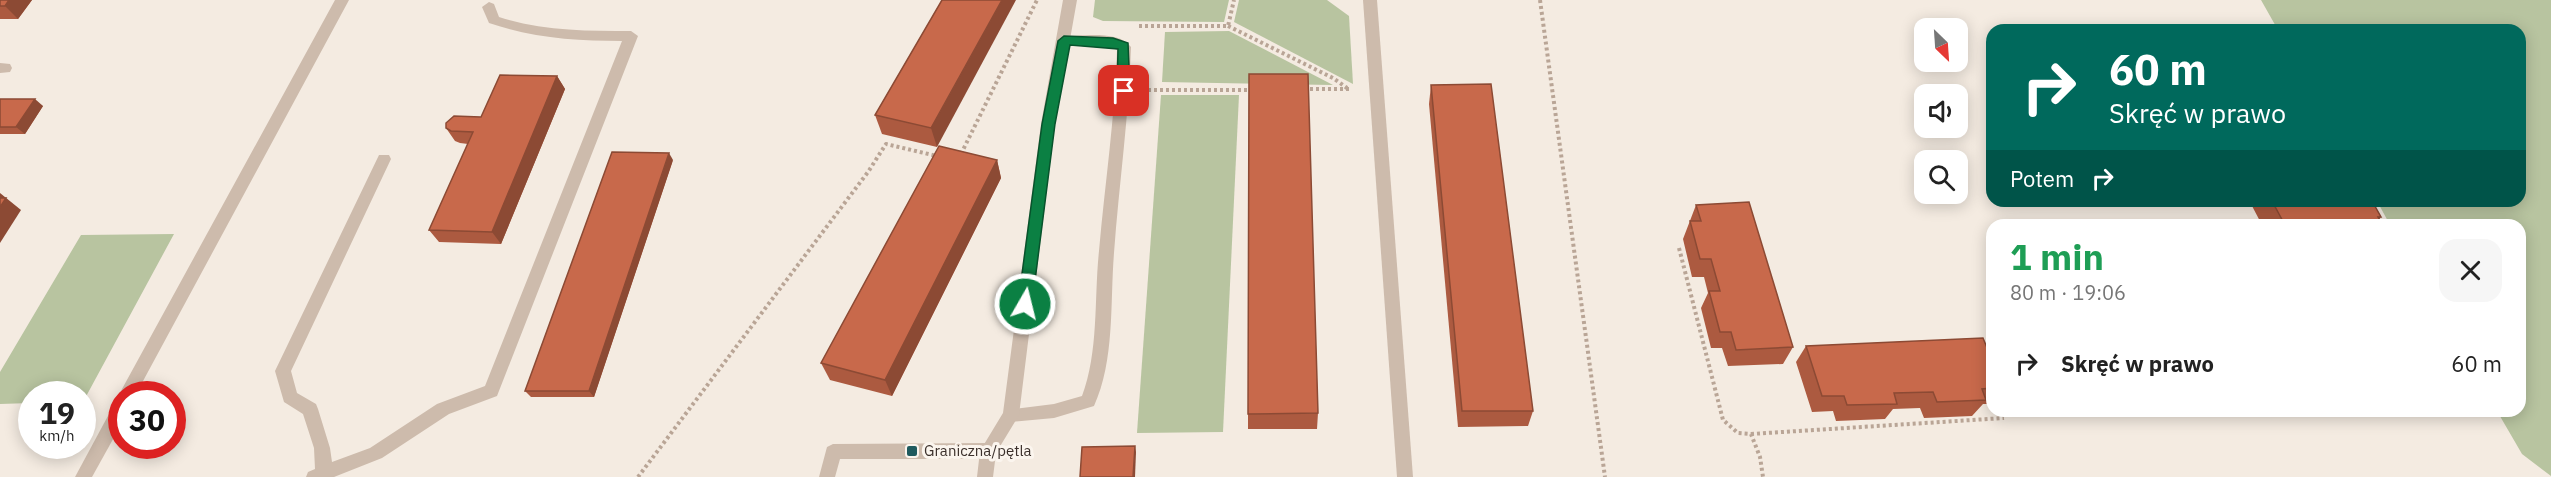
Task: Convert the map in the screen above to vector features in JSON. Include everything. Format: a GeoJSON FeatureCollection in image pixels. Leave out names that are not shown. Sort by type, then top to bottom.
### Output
{"type":"FeatureCollection","features":[{"type":"Feature","properties":{"kind":"street"},"geometry":{"type":"LineString","coordinates":[[135,381],[342,0]]}},
{"type":"Feature","properties":{"kind":"street"},"geometry":{"type":"LineString","coordinates":[[985,477],[988,451],[1011,415],[1048,124],[1070,0]]}},
{"type":"Feature","properties":{"kind":"street"},"geometry":{"type":"LineString","coordinates":[[1370,0],[1405,477]]}},
{"type":"Feature","properties":{"kind":"street"},"geometry":{"type":"LineString","coordinates":[[384,159],[283,371],[290,397],[310,409],[322,448],[319,474],[376,453],[443,409],[491,391],[631,36],[582,36],[517,30],[494,20],[489,7]]}},
{"type":"Feature","properties":{"kind":"street"},"geometry":{"type":"LineString","coordinates":[[1011,415],[1054,411],[1088,401],[1098,375],[1106,252],[1124,91],[1124,46],[1113,42],[1064,41]]}},
{"type":"Feature","properties":{"kind":"street"},"geometry":{"type":"LineString","coordinates":[[83,477],[108,431]]}},
{"type":"Feature","properties":{"kind":"street"},"geometry":{"type":"LineString","coordinates":[[827,477],[833,452],[988,451]]}},
{"type":"Feature","properties":{"kind":"path"},"geometry":{"type":"LineString","coordinates":[[958,161],[1037,0]]}},
{"type":"Feature","properties":{"kind":"path"},"geometry":{"type":"LineString","coordinates":[[1228,26],[1234,0]]}},
{"type":"Feature","properties":{"kind":"path"},"geometry":{"type":"LineString","coordinates":[[1540,0],[1605,477]]}},
{"type":"Feature","properties":{"kind":"path"},"geometry":{"type":"LineString","coordinates":[[1134,26],[1228,26],[1333,78],[1350,89]]}},
{"type":"Feature","properties":{"kind":"path"},"geometry":{"type":"LineString","coordinates":[[1293,89],[1378,90]]}},
{"type":"Feature","properties":{"kind":"path"},"geometry":{"type":"LineString","coordinates":[[1124,91],[1260,90]]}},
{"type":"Feature","properties":{"kind":"path"},"geometry":{"type":"LineString","coordinates":[[638,477],[868,172],[886,144],[947,158]]}},
{"type":"Feature","properties":{"kind":"path"},"geometry":{"type":"LineString","coordinates":[[1679,249],[1723,420],[1738,433],[2004,418]]}},
{"type":"Feature","properties":{"kind":"path"},"geometry":{"type":"LineString","coordinates":[[1751,434],[1760,457],[1763,477]]}},
{"type":"Feature","properties":{"kind":"green space"},"geometry":{"type":"Polygon","coordinates":[[[1095,0],[1229,0],[1224,22],[1103,21],[1093,17],[1095,0]]]}},
{"type":"Feature","properties":{"kind":"green space"},"geometry":{"type":"Polygon","coordinates":[[[1239,0],[1327,0],[1349,16],[1353,84],[1234,22],[1239,0]]]}},
{"type":"Feature","properties":{"kind":"green space"},"geometry":{"type":"Polygon","coordinates":[[[2261,0],[2551,0],[2551,476],[2522,454],[2500,417],[2526,417],[2526,219],[2387,219],[2380,207],[2526,207],[2526,24],[2275,24],[2261,0]]]}},
{"type":"Feature","properties":{"kind":"green space"},"geometry":{"type":"Polygon","coordinates":[[[1229,31],[1333,85],[1162,82],[1165,32],[1229,31]]]}},
{"type":"Feature","properties":{"kind":"green space"},"geometry":{"type":"Polygon","coordinates":[[[1161,95],[1239,95],[1223,432],[1137,433],[1161,95]]]}},
{"type":"Feature","properties":{"kind":"green space"},"geometry":{"type":"Polygon","coordinates":[[[174,234],[94,381],[18,381],[18,403],[0,404],[0,372],[81,235],[174,234]]]}},
{"type":"Feature","properties":{"kind":"building"},"geometry":{"type":"Polygon","coordinates":[[[0,0],[9,0],[5,6],[0,6],[0,0]]]}},
{"type":"Feature","properties":{"kind":"building"},"geometry":{"type":"Polygon","coordinates":[[[942,0],[1002,0],[931,128],[875,115],[942,0]]]}},
{"type":"Feature","properties":{"kind":"building"},"geometry":{"type":"Polygon","coordinates":[[[1249,74],[1308,74],[1318,413],[1248,414],[1249,74]]]}},
{"type":"Feature","properties":{"kind":"building"},"geometry":{"type":"Polygon","coordinates":[[[500,75],[557,76],[492,232],[429,230],[473,132],[451,131],[446,128],[446,123],[454,116],[481,117],[500,75]]]}},
{"type":"Feature","properties":{"kind":"building"},"geometry":{"type":"Polygon","coordinates":[[[1491,84],[1533,411],[1462,411],[1431,85],[1491,84]]]}},
{"type":"Feature","properties":{"kind":"building"},"geometry":{"type":"Polygon","coordinates":[[[0,99],[35,99],[16,127],[0,127],[0,99]]]}},
{"type":"Feature","properties":{"kind":"building"},"geometry":{"type":"Polygon","coordinates":[[[939,146],[997,160],[885,380],[821,363],[939,146]]]}},
{"type":"Feature","properties":{"kind":"building"},"geometry":{"type":"Polygon","coordinates":[[[612,152],[669,153],[589,391],[525,391],[612,152]]]}},
{"type":"Feature","properties":{"kind":"building"},"geometry":{"type":"Polygon","coordinates":[[[0,198],[6,198],[0,207],[0,198]]]}},
{"type":"Feature","properties":{"kind":"building"},"geometry":{"type":"Polygon","coordinates":[[[1749,202],[1793,347],[1736,350],[1731,332],[1720,332],[1709,291],[1720,291],[1711,259],[1700,259],[1690,221],[1701,221],[1696,205],[1749,202]]]}},
{"type":"Feature","properties":{"kind":"building"},"geometry":{"type":"Polygon","coordinates":[[[2275,207],[2375,207],[2381,217],[2378,217],[2379,219],[2282,219],[2275,207]]]}},
{"type":"Feature","properties":{"kind":"building"},"geometry":{"type":"Polygon","coordinates":[[[1983,338],[1986,345],[1986,389],[1982,389],[1986,400],[1937,402],[1933,392],[1894,393],[1897,404],[1847,405],[1844,396],[1822,396],[1806,346],[1983,338]]]}},
{"type":"Feature","properties":{"kind":"building"},"geometry":{"type":"Polygon","coordinates":[[[1135,446],[1133,477],[1080,477],[1082,447],[1135,446]]]}},
{"type":"Feature","properties":{"kind":"place","name":"Graniczna/pętla"},"geometry":{"type":"Point","coordinates":[912,451]}},
{"type":"Feature","properties":{"kind":"route"},"geometry":{"type":"LineString","coordinates":[[1025,304],[1048,124],[1064,41],[1113,42],[1124,46],[1124,91]]}}]}
